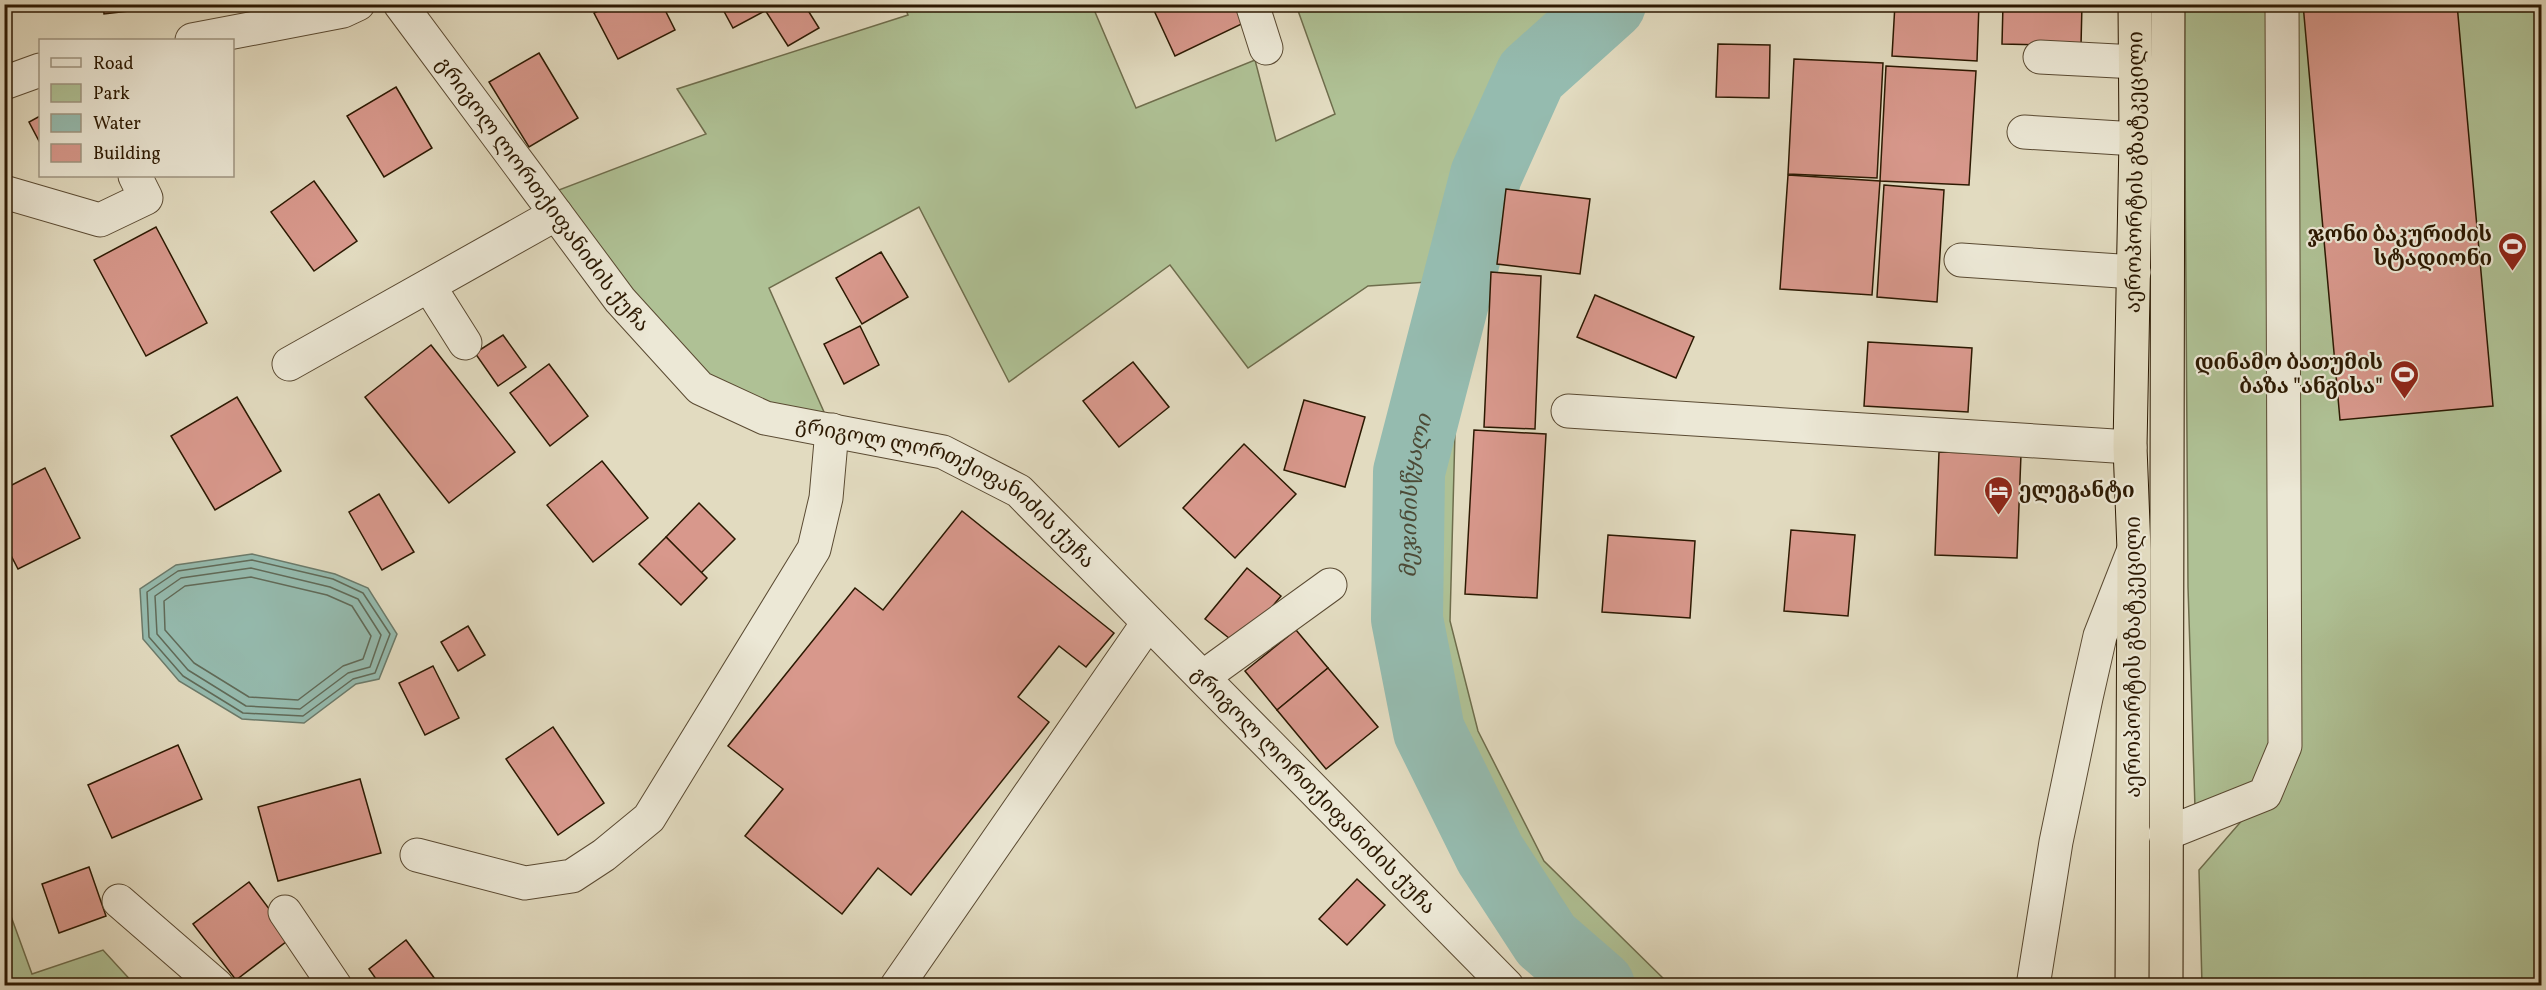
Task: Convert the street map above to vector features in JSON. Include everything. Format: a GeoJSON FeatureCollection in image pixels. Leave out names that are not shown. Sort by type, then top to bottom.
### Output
{"type":"FeatureCollection","features":[{"type":"Feature","properties":{"kind":"highway","name":"აეროპორტის გზატკეცილი"},"geometry":{"type":"LineString","coordinates":[[2132,986],[2134,550],[2130,447],[2136,139],[2135,4]]}},
{"type":"Feature","properties":{"kind":"highway","name":"აეროპორტის გზატკეცილი"},"geometry":{"type":"LineString","coordinates":[[2166,986],[2168,4]]}},
{"type":"Feature","properties":{"kind":"street"},"geometry":{"type":"LineString","coordinates":[[195,39],[259,15],[343,10],[358,4]]}},
{"type":"Feature","properties":{"kind":"street","name":"გრიგოლ ლორთქიფანიძის ქუჩა"},"geometry":{"type":"LineString","coordinates":[[400,4],[620,300],[700,388],[765,418],[943,452],[1019,491],[1203,677],[1499,983]]}},
{"type":"Feature","properties":{"kind":"street"},"geometry":{"type":"LineString","coordinates":[[1252,4],[1266,48]]}},
{"type":"Feature","properties":{"kind":"street"},"geometry":{"type":"LineString","coordinates":[[2165,834],[2265,794],[2285,746],[2282,4]]}},
{"type":"Feature","properties":{"kind":"street"},"geometry":{"type":"LineString","coordinates":[[2040,57],[2136,62]]}},
{"type":"Feature","properties":{"kind":"street"},"geometry":{"type":"LineString","coordinates":[[4,83],[39,70]]}},
{"type":"Feature","properties":{"kind":"street"},"geometry":{"type":"LineString","coordinates":[[2024,132],[2136,139]]}},
{"type":"Feature","properties":{"kind":"street"},"geometry":{"type":"LineString","coordinates":[[4,192],[100,220],[146,198],[136,177]]}},
{"type":"Feature","properties":{"kind":"street"},"geometry":{"type":"LineString","coordinates":[[289,364],[556,214]]}},
{"type":"Feature","properties":{"kind":"street"},"geometry":{"type":"LineString","coordinates":[[1961,260],[2134,272]]}},
{"type":"Feature","properties":{"kind":"street"},"geometry":{"type":"LineString","coordinates":[[429,286],[465,343]]}},
{"type":"Feature","properties":{"kind":"street"},"geometry":{"type":"LineString","coordinates":[[1568,411],[2130,447]]}},
{"type":"Feature","properties":{"kind":"street"},"geometry":{"type":"LineString","coordinates":[[417,855],[525,883],[572,876],[604,855],[649,818],[814,549],[826,498],[832,430]]}},
{"type":"Feature","properties":{"kind":"street"},"geometry":{"type":"LineString","coordinates":[[2033,986],[2056,842],[2100,636],[2134,550]]}},
{"type":"Feature","properties":{"kind":"street"},"geometry":{"type":"LineString","coordinates":[[1203,677],[1330,585]]}},
{"type":"Feature","properties":{"kind":"street"},"geometry":{"type":"LineString","coordinates":[[897,986],[1148,622]]}},
{"type":"Feature","properties":{"kind":"street"},"geometry":{"type":"LineString","coordinates":[[119,901],[217,986]]}},
{"type":"Feature","properties":{"kind":"street"},"geometry":{"type":"LineString","coordinates":[[285,912],[335,986]]}},
{"type":"Feature","properties":{"kind":"green space"},"geometry":{"type":"Polygon","coordinates":[[[904,5],[1092,5],[1136,108],[1255,60],[1276,141],[1335,114],[1296,5],[1639,5],[1531,75],[1486,175],[1459,280],[1450,621],[1478,731],[1544,861],[1670,985],[1599,985],[1546,940],[1490,854],[1429,731],[1407,619],[1409,472],[1458,280],[1368,286],[1248,368],[1170,265],[1009,382],[919,207],[769,288],[832,430],[700,388],[543,196],[706,134],[677,89],[908,15],[904,5]]]}},
{"type":"Feature","properties":{"kind":"green space","name":"დინამო ბათუმის ბაზა \"ანგისა\""},"geometry":{"type":"Polygon","coordinates":[[[2184,5],[2541,5],[2541,985],[2202,985],[2199,870],[2264,795],[2195,808],[2188,587],[2184,5]]]}},
{"type":"Feature","properties":{"kind":"green space"},"geometry":{"type":"Polygon","coordinates":[[[4,897],[32,974],[103,950],[135,985],[5,985],[4,897]]]}},
{"type":"Feature","properties":{"kind":"water"},"geometry":{"type":"Polygon","coordinates":[[[252,554],[335,574],[368,588],[397,634],[379,679],[356,684],[304,723],[242,719],[179,681],[143,639],[140,589],[176,565],[252,554]]]}},
{"type":"Feature","properties":{"kind":"building"},"geometry":{"type":"Polygon","coordinates":[[[103,4],[172,4],[172,6],[104,14],[103,4]]]}},
{"type":"Feature","properties":{"kind":"building"},"geometry":{"type":"Polygon","coordinates":[[[612,4],[662,4],[675,30],[618,59],[594,13],[612,4]]]}},
{"type":"Feature","properties":{"kind":"building"},"geometry":{"type":"Polygon","coordinates":[[[720,4],[773,4],[774,6],[733,28],[720,4]]]}},
{"type":"Feature","properties":{"kind":"building"},"geometry":{"type":"Polygon","coordinates":[[[773,4],[804,4],[819,28],[788,46],[765,10],[773,4]]]}},
{"type":"Feature","properties":{"kind":"building"},"geometry":{"type":"Polygon","coordinates":[[[1151,4],[1243,4],[1250,20],[1175,56],[1151,4]]]}},
{"type":"Feature","properties":{"kind":"building"},"geometry":{"type":"Polygon","coordinates":[[[1895,4],[1979,4],[1977,61],[1892,56],[1895,4]]]}},
{"type":"Feature","properties":{"kind":"building"},"geometry":{"type":"Polygon","coordinates":[[[2003,4],[2082,4],[2081,46],[2002,44],[2003,4]]]}},
{"type":"Feature","properties":{"kind":"building"},"geometry":{"type":"Polygon","coordinates":[[[2303,4],[2457,4],[2493,406],[2340,420],[2303,4]]]}},
{"type":"Feature","properties":{"kind":"building"},"geometry":{"type":"Polygon","coordinates":[[[1718,44],[1770,45],[1769,98],[1716,97],[1718,44]]]}},
{"type":"Feature","properties":{"kind":"building"},"geometry":{"type":"Polygon","coordinates":[[[539,53],[578,118],[529,147],[489,82],[539,53]]]}},
{"type":"Feature","properties":{"kind":"building"},"geometry":{"type":"Polygon","coordinates":[[[1794,59],[1883,63],[1877,178],[1788,174],[1794,59]]]}},
{"type":"Feature","properties":{"kind":"building"},"geometry":{"type":"Polygon","coordinates":[[[1886,66],[1976,71],[1969,185],[1880,181],[1886,66]]]}},
{"type":"Feature","properties":{"kind":"building"},"geometry":{"type":"Polygon","coordinates":[[[396,87],[432,148],[384,177],[347,116],[396,87]]]}},
{"type":"Feature","properties":{"kind":"building"},"geometry":{"type":"Polygon","coordinates":[[[39,117],[39,141],[29,122],[39,117]]]}},
{"type":"Feature","properties":{"kind":"building"},"geometry":{"type":"Polygon","coordinates":[[[1788,175],[1880,181],[1872,295],[1780,289],[1788,175]]]}},
{"type":"Feature","properties":{"kind":"building"},"geometry":{"type":"Polygon","coordinates":[[[314,181],[357,241],[314,271],[271,212],[314,181]]]}},
{"type":"Feature","properties":{"kind":"building"},"geometry":{"type":"Polygon","coordinates":[[[1884,185],[1944,190],[1937,302],[1877,297],[1884,185]]]}},
{"type":"Feature","properties":{"kind":"building"},"geometry":{"type":"Polygon","coordinates":[[[1506,189],[1590,199],[1580,274],[1497,264],[1506,189]]]}},
{"type":"Feature","properties":{"kind":"building"},"geometry":{"type":"Polygon","coordinates":[[[156,227],[207,323],[146,356],[94,260],[156,227]]]}},
{"type":"Feature","properties":{"kind":"building"},"geometry":{"type":"Polygon","coordinates":[[[881,252],[908,297],[862,324],[836,278],[881,252]]]}},
{"type":"Feature","properties":{"kind":"building"},"geometry":{"type":"Polygon","coordinates":[[[1491,272],[1541,276],[1535,429],[1484,427],[1491,272]]]}},
{"type":"Feature","properties":{"kind":"building"},"geometry":{"type":"Polygon","coordinates":[[[1595,295],[1694,337],[1676,378],[1577,337],[1595,295]]]}},
{"type":"Feature","properties":{"kind":"building"},"geometry":{"type":"Polygon","coordinates":[[[860,326],[879,365],[844,384],[824,344],[860,326]]]}},
{"type":"Feature","properties":{"kind":"building"},"geometry":{"type":"Polygon","coordinates":[[[503,335],[526,367],[498,386],[475,353],[503,335]]]}},
{"type":"Feature","properties":{"kind":"building"},"geometry":{"type":"Polygon","coordinates":[[[1868,342],[1972,348],[1968,412],[1864,406],[1868,342]]]}},
{"type":"Feature","properties":{"kind":"building"},"geometry":{"type":"Polygon","coordinates":[[[431,345],[515,452],[449,503],[365,397],[431,345]]]}},
{"type":"Feature","properties":{"kind":"building"},"geometry":{"type":"Polygon","coordinates":[[[1133,362],[1169,407],[1119,447],[1083,401],[1133,362]]]}},
{"type":"Feature","properties":{"kind":"building"},"geometry":{"type":"Polygon","coordinates":[[[549,364],[588,416],[550,446],[510,393],[549,364]]]}},
{"type":"Feature","properties":{"kind":"building"},"geometry":{"type":"Polygon","coordinates":[[[237,397],[281,471],[215,510],[171,436],[237,397]]]}},
{"type":"Feature","properties":{"kind":"building"},"geometry":{"type":"Polygon","coordinates":[[[1304,400],[1365,417],[1345,487],[1284,470],[1304,400]]]}},
{"type":"Feature","properties":{"kind":"building"},"geometry":{"type":"Polygon","coordinates":[[[1474,430],[1546,434],[1537,598],[1465,594],[1474,430]]]}},
{"type":"Feature","properties":{"kind":"building"},"geometry":{"type":"Polygon","coordinates":[[[1244,444],[1296,494],[1235,558],[1183,508],[1244,444]]]}},
{"type":"Feature","properties":{"kind":"building"},"geometry":{"type":"Polygon","coordinates":[[[1939,452],[2021,454],[2017,558],[1935,555],[1939,452]]]}},
{"type":"Feature","properties":{"kind":"building"},"geometry":{"type":"Polygon","coordinates":[[[602,461],[648,518],[593,562],[547,505],[602,461]]]}},
{"type":"Feature","properties":{"kind":"building"},"geometry":{"type":"Polygon","coordinates":[[[45,468],[80,538],[18,569],[4,542],[4,489],[45,468]]]}},
{"type":"Feature","properties":{"kind":"building"},"geometry":{"type":"Polygon","coordinates":[[[379,494],[414,552],[382,570],[349,512],[379,494]]]}},
{"type":"Feature","properties":{"kind":"building"},"geometry":{"type":"Polygon","coordinates":[[[699,503],[735,539],[701,573],[666,537],[699,503]]]}},
{"type":"Feature","properties":{"kind":"building"},"geometry":{"type":"Polygon","coordinates":[[[962,511],[1114,633],[1086,667],[1059,646],[1018,697],[1049,722],[911,895],[878,868],[842,914],[745,836],[783,789],[728,746],[855,588],[883,610],[962,511]]]}},
{"type":"Feature","properties":{"kind":"building"},"geometry":{"type":"Polygon","coordinates":[[[1791,530],[1855,535],[1848,616],[1784,611],[1791,530]]]}},
{"type":"Feature","properties":{"kind":"building"},"geometry":{"type":"Polygon","coordinates":[[[1608,535],[1695,541],[1690,618],[1602,612],[1608,535]]]}},
{"type":"Feature","properties":{"kind":"building"},"geometry":{"type":"Polygon","coordinates":[[[666,537],[707,578],[681,605],[639,564],[666,537]]]}},
{"type":"Feature","properties":{"kind":"building"},"geometry":{"type":"Polygon","coordinates":[[[1247,568],[1281,596],[1239,646],[1205,619],[1247,568]]]}},
{"type":"Feature","properties":{"kind":"building"},"geometry":{"type":"Polygon","coordinates":[[[468,626],[485,655],[458,671],[441,642],[468,626]]]}},
{"type":"Feature","properties":{"kind":"building"},"geometry":{"type":"Polygon","coordinates":[[[1296,630],[1328,668],[1277,710],[1245,671],[1296,630]]]}},
{"type":"Feature","properties":{"kind":"building"},"geometry":{"type":"Polygon","coordinates":[[[433,666],[459,718],[425,735],[399,683],[433,666]]]}},
{"type":"Feature","properties":{"kind":"building"},"geometry":{"type":"Polygon","coordinates":[[[1328,668],[1378,727],[1326,769],[1277,710],[1328,668]]]}},
{"type":"Feature","properties":{"kind":"building"},"geometry":{"type":"Polygon","coordinates":[[[553,727],[604,803],[558,835],[506,759],[553,727]]]}},
{"type":"Feature","properties":{"kind":"building"},"geometry":{"type":"Polygon","coordinates":[[[178,745],[202,799],[112,838],[88,785],[178,745]]]}},
{"type":"Feature","properties":{"kind":"building"},"geometry":{"type":"Polygon","coordinates":[[[360,779],[381,853],[278,881],[258,807],[360,779]]]}},
{"type":"Feature","properties":{"kind":"building"},"geometry":{"type":"Polygon","coordinates":[[[89,867],[106,916],[59,933],[42,884],[89,867]]]}},
{"type":"Feature","properties":{"kind":"building"},"geometry":{"type":"Polygon","coordinates":[[[1357,879],[1385,905],[1347,945],[1319,919],[1357,879]]]}},
{"type":"Feature","properties":{"kind":"building"},"geometry":{"type":"Polygon","coordinates":[[[249,882],[291,938],[236,980],[193,924],[249,882]]]}},
{"type":"Feature","properties":{"kind":"building"},"geometry":{"type":"Polygon","coordinates":[[[406,940],[435,979],[427,986],[381,986],[369,969],[406,940]]]}},
{"type":"Feature","properties":{"kind":"waterway","name":"მეჯინისწყალი"},"geometry":{"type":"LineString","coordinates":[[1599,986],[1546,940],[1490,854],[1429,731],[1407,619],[1409,472],[1486,175],[1531,75],[1610,4]]}},
{"type":"Feature","properties":{"kind":"place","name":"ჯონი ბაკურიძის სტადიონი"},"geometry":{"type":"Point","coordinates":[2513,272]}},
{"type":"Feature","properties":{"kind":"place","name":"დინამო ბათუმის ბაზა \"ანგისა\""},"geometry":{"type":"Point","coordinates":[2404,400]}},
{"type":"Feature","properties":{"kind":"place","name":"ელეგანტი"},"geometry":{"type":"Point","coordinates":[1998,516]}}]}
